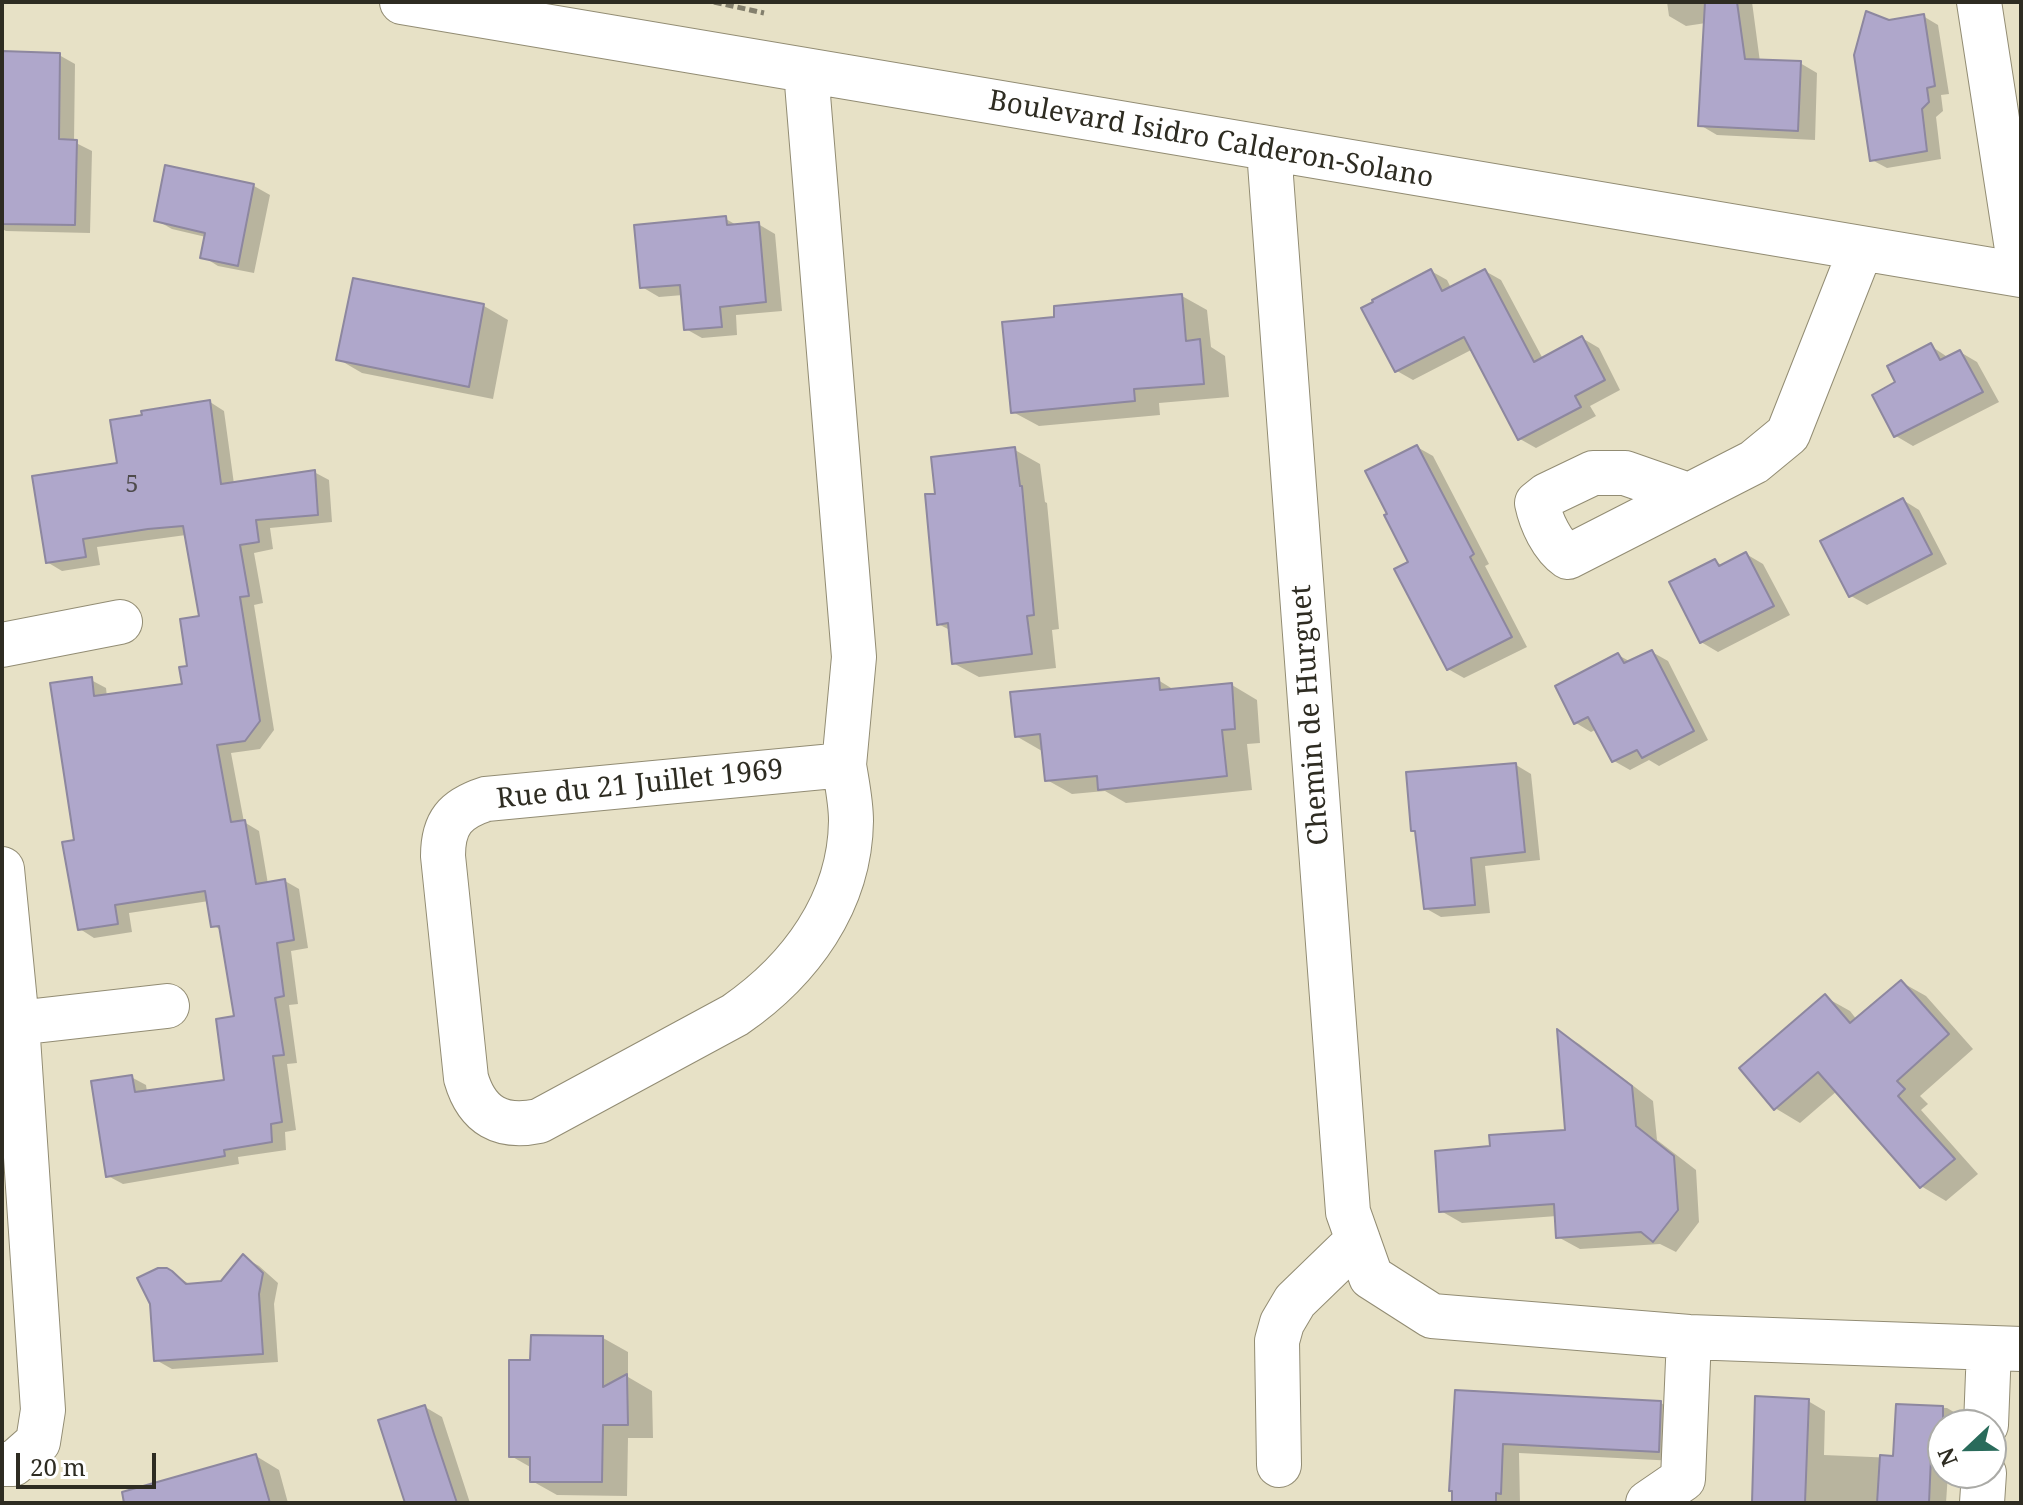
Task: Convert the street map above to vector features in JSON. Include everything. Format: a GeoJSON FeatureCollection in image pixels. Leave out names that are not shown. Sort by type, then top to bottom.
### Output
{"type":"FeatureCollection","features":[{"type":"Feature","properties":{"kind":"street","name":"Boulevard Isidro Calderon-Solano"},"geometry":{"type":"LineString","coordinates":[[402,2],[2021,275]]}},
{"type":"Feature","properties":{"kind":"street"},"geometry":{"type":"LineString","coordinates":[[1979,2],[2021,275]]}},
{"type":"Feature","properties":{"kind":"street","name":"Rue du 21 Juillet 1969"},"geometry":{"type":"LineString","coordinates":[[806,71],[854,657],[844,765],[851,820],[849,847],[841,880],[828,912],[808,946],[783,976],[735,1015],[539,1121],[507,1123],[479,1107],[470,1093],[466,1078],[443,856],[443,842],[454,816],[468,805],[486,799],[844,765]]}},
{"type":"Feature","properties":{"kind":"street","name":"Chemin de Hurguet"},"geometry":{"type":"LineString","coordinates":[[1269,150],[1348,1212],[1364,1258]]}},
{"type":"Feature","properties":{"kind":"street"},"geometry":{"type":"LineString","coordinates":[[1688,495],[1754,462],[1788,434],[1861,249]]}},
{"type":"Feature","properties":{"kind":"street"},"geometry":{"type":"LineString","coordinates":[[2,645],[120,622]]}},
{"type":"Feature","properties":{"kind":"street"},"geometry":{"type":"LineString","coordinates":[[2,869],[4,915],[17,1023],[43,1410],[38,1442],[13,1464],[2,1464]]}},
{"type":"Feature","properties":{"kind":"street"},"geometry":{"type":"LineString","coordinates":[[17,1023],[167,1006]]}},
{"type":"Feature","properties":{"kind":"street"},"geometry":{"type":"LineString","coordinates":[[1279,1465],[1277,1341],[1282,1323],[1295,1301],[1364,1258],[1432,1316],[1689,1337],[2005,1348],[1990,1409]]}},
{"type":"Feature","properties":{"kind":"street"},"geometry":{"type":"LineString","coordinates":[[1648,1503],[1683,1479],[1689,1337]]}},
{"type":"Feature","properties":{"kind":"building"},"geometry":{"type":"Polygon","coordinates":[[[1705,2],[1737,2],[1745,59],[1801,61],[1798,131],[1698,126],[1705,2]]]}},
{"type":"Feature","properties":{"kind":"building"},"geometry":{"type":"Polygon","coordinates":[[[1866,11],[1889,20],[1924,14],[1935,86],[1927,88],[1929,102],[1922,109],[1927,151],[1870,161],[1854,55],[1866,11]]]}},
{"type":"Feature","properties":{"kind":"building"},"geometry":{"type":"Polygon","coordinates":[[[2,51],[60,53],[59,139],[77,140],[75,225],[2,224],[2,51]]]}},
{"type":"Feature","properties":{"kind":"building"},"geometry":{"type":"Polygon","coordinates":[[[165,165],[254,184],[238,266],[200,258],[205,233],[154,221],[165,165]]]}},
{"type":"Feature","properties":{"kind":"building"},"geometry":{"type":"Polygon","coordinates":[[[726,216],[727,225],[759,222],[766,302],[720,307],[722,327],[684,330],[680,285],[640,288],[634,225],[726,216]]]}},
{"type":"Feature","properties":{"kind":"building"},"geometry":{"type":"Polygon","coordinates":[[[1431,269],[1442,291],[1485,269],[1534,362],[1582,336],[1605,380],[1575,396],[1581,407],[1518,440],[1464,337],[1395,372],[1361,308],[1431,269]]]}},
{"type":"Feature","properties":{"kind":"building"},"geometry":{"type":"Polygon","coordinates":[[[353,278],[484,304],[469,387],[336,360],[353,278]]]}},
{"type":"Feature","properties":{"kind":"building"},"geometry":{"type":"Polygon","coordinates":[[[1182,294],[1186,341],[1200,339],[1204,384],[1134,389],[1135,401],[1011,413],[1002,322],[1054,317],[1054,306],[1182,294]]]}},
{"type":"Feature","properties":{"kind":"building"},"geometry":{"type":"Polygon","coordinates":[[[1931,343],[1940,360],[1960,350],[1983,392],[1894,437],[1872,395],[1895,382],[1887,366],[1931,343]]]}},
{"type":"Feature","properties":{"kind":"building"},"geometry":{"type":"Polygon","coordinates":[[[210,400],[221,484],[315,470],[318,515],[256,520],[259,542],[240,545],[249,596],[240,597],[260,721],[245,741],[217,745],[231,822],[245,820],[256,884],[285,879],[294,940],[277,943],[284,996],[275,998],[284,1055],[273,1056],[282,1122],[271,1124],[272,1142],[224,1150],[225,1156],[106,1177],[91,1081],[132,1075],[135,1092],[224,1080],[216,1019],[234,1016],[219,926],[211,927],[205,891],[115,905],[118,924],[78,930],[62,842],[74,840],[50,683],[92,677],[94,696],[182,684],[179,667],[187,666],[180,619],[199,616],[183,526],[83,539],[86,557],[46,563],[32,476],[117,463],[110,420],[142,415],[141,411],[210,400]]]}},
{"type":"Feature","properties":{"kind":"building"},"geometry":{"type":"Polygon","coordinates":[[[1417,445],[1474,554],[1470,557],[1512,637],[1447,670],[1394,569],[1408,562],[1365,471],[1417,445]]]}},
{"type":"Feature","properties":{"kind":"building"},"geometry":{"type":"Polygon","coordinates":[[[1015,447],[1022,486],[1034,615],[1027,616],[1032,654],[952,664],[948,623],[937,625],[925,494],[935,494],[931,457],[1015,447]]]}},
{"type":"Feature","properties":{"kind":"building"},"geometry":{"type":"Polygon","coordinates":[[[1903,498],[1932,554],[1849,597],[1820,541],[1903,498]]]}},
{"type":"Feature","properties":{"kind":"building"},"geometry":{"type":"Polygon","coordinates":[[[1746,552],[1774,606],[1700,643],[1669,582],[1715,559],[1719,566],[1746,552]]]}},
{"type":"Feature","properties":{"kind":"building"},"geometry":{"type":"Polygon","coordinates":[[[1652,650],[1694,731],[1642,758],[1637,750],[1612,762],[1588,717],[1574,724],[1555,686],[1618,653],[1624,663],[1652,650]]]}},
{"type":"Feature","properties":{"kind":"building"},"geometry":{"type":"Polygon","coordinates":[[[1159,678],[1160,690],[1232,683],[1235,729],[1222,730],[1227,776],[1098,790],[1097,776],[1045,781],[1040,734],[1015,737],[1010,692],[1159,678]]]}},
{"type":"Feature","properties":{"kind":"building"},"geometry":{"type":"Polygon","coordinates":[[[1516,763],[1525,852],[1471,858],[1475,905],[1424,909],[1415,831],[1411,831],[1406,772],[1516,763]]]}},
{"type":"Feature","properties":{"kind":"building"},"geometry":{"type":"Polygon","coordinates":[[[1901,980],[1949,1034],[1897,1081],[1905,1089],[1898,1096],[1955,1159],[1920,1188],[1818,1072],[1774,1110],[1739,1068],[1825,994],[1850,1023],[1901,980]]]}},
{"type":"Feature","properties":{"kind":"building"},"geometry":{"type":"Polygon","coordinates":[[[1557,1029],[1632,1086],[1636,1126],[1674,1156],[1678,1210],[1653,1242],[1641,1232],[1556,1238],[1554,1204],[1439,1212],[1435,1151],[1490,1146],[1489,1135],[1565,1130],[1557,1029]]]}},
{"type":"Feature","properties":{"kind":"building"},"geometry":{"type":"Polygon","coordinates":[[[243,1254],[263,1273],[259,1294],[263,1354],[154,1361],[150,1304],[137,1278],[158,1268],[167,1268],[186,1284],[221,1281],[243,1254]]]}},
{"type":"Feature","properties":{"kind":"building"},"geometry":{"type":"Polygon","coordinates":[[[531,1335],[603,1336],[603,1387],[627,1374],[628,1425],[603,1425],[602,1482],[530,1482],[530,1457],[509,1457],[509,1360],[530,1360],[531,1335]]]}},
{"type":"Feature","properties":{"kind":"building"},"geometry":{"type":"Polygon","coordinates":[[[1455,1390],[1661,1401],[1659,1452],[1503,1444],[1501,1494],[1496,1493],[1496,1503],[1452,1503],[1452,1491],[1449,1491],[1455,1390]]]}},
{"type":"Feature","properties":{"kind":"building"},"geometry":{"type":"Polygon","coordinates":[[[1755,1396],[1809,1399],[1805,1503],[1752,1503],[1755,1396]]]}},
{"type":"Feature","properties":{"kind":"building"},"geometry":{"type":"Polygon","coordinates":[[[1896,1404],[1943,1406],[1943,1409],[1927,1409],[1929,1503],[1877,1503],[1880,1455],[1893,1456],[1896,1404]]]}},
{"type":"Feature","properties":{"kind":"building"},"geometry":{"type":"Polygon","coordinates":[[[425,1405],[457,1503],[405,1503],[378,1420],[425,1405]]]}},
{"type":"Feature","properties":{"kind":"building"},"geometry":{"type":"Polygon","coordinates":[[[256,1454],[270,1503],[124,1503],[122,1492],[256,1454]]]}}]}
